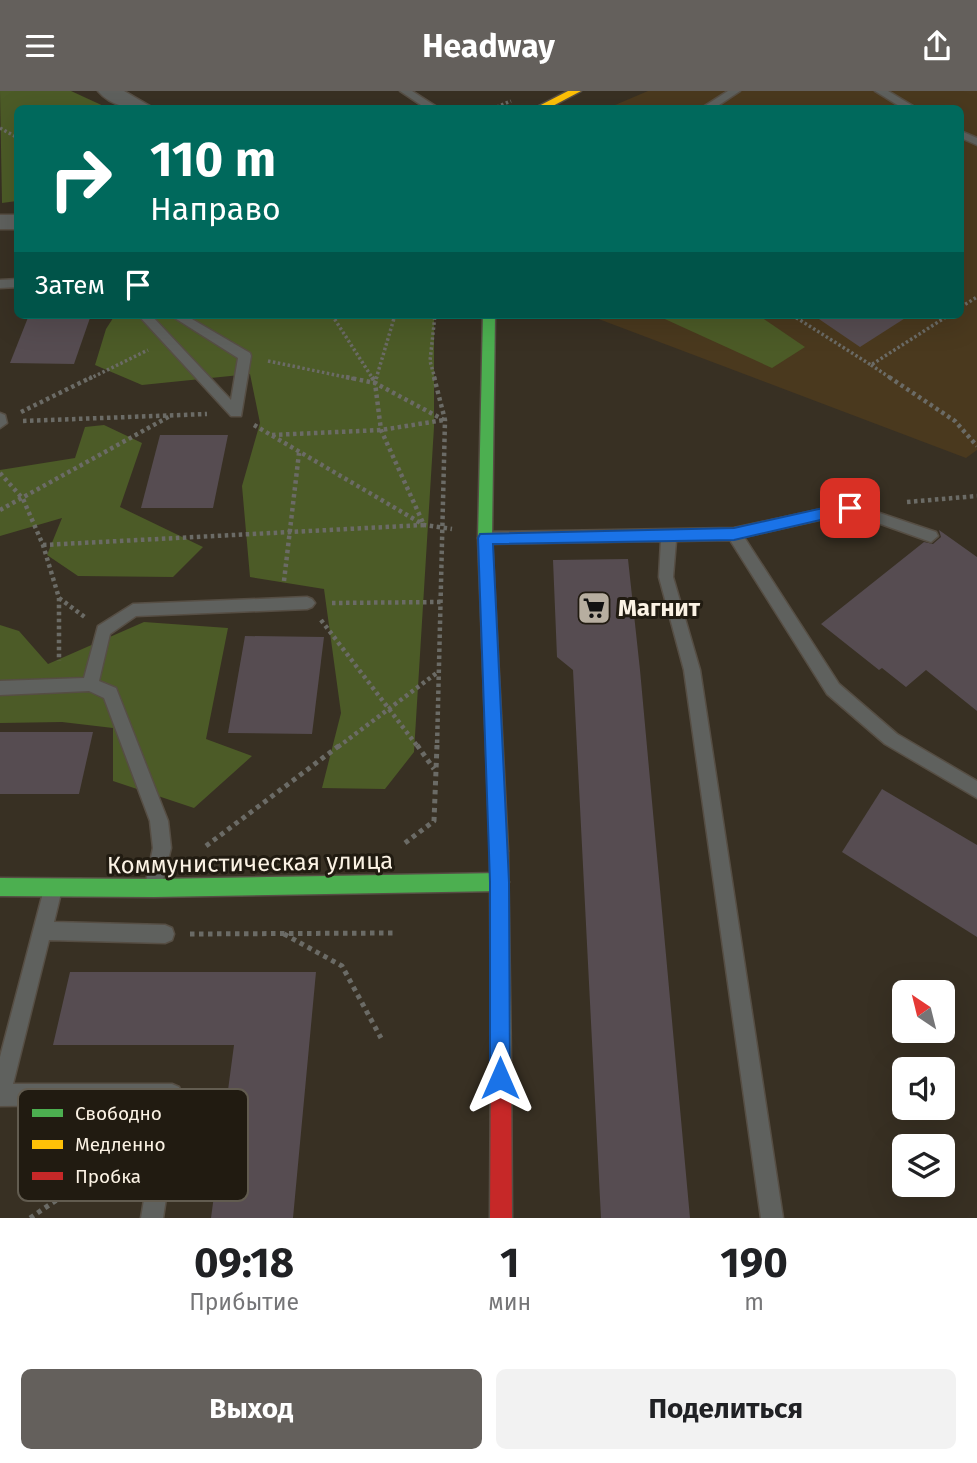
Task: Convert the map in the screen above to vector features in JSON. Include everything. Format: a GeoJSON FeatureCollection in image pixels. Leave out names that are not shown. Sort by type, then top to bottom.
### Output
{"type":"FeatureCollection","features":[{"type":"Feature","properties":{"kind":"street"},"geometry":{"type":"LineString","coordinates":[[546,105],[576,91]]}},
{"type":"Feature","properties":{"kind":"street"},"geometry":{"type":"LineString","coordinates":[[121,93],[139,105]]}},
{"type":"Feature","properties":{"kind":"street"},"geometry":{"type":"LineString","coordinates":[[489,319],[485,538],[499,882],[501,1218]]}},
{"type":"Feature","properties":{"kind":"street","name":"Коммунистическая улица"},"geometry":{"type":"LineString","coordinates":[[0,887],[153,888],[499,882]]}},
{"type":"Feature","properties":{"kind":"lane"},"geometry":{"type":"LineString","coordinates":[[405,91],[428,105]]}},
{"type":"Feature","properties":{"kind":"lane"},"geometry":{"type":"LineString","coordinates":[[711,105],[734,91]]}},
{"type":"Feature","properties":{"kind":"lane"},"geometry":{"type":"LineString","coordinates":[[880,91],[906,105]]}},
{"type":"Feature","properties":{"kind":"lane"},"geometry":{"type":"LineString","coordinates":[[147,319],[236,413]]}},
{"type":"Feature","properties":{"kind":"lane"},"geometry":{"type":"LineString","coordinates":[[183,319],[245,356],[236,413]]}},
{"type":"Feature","properties":{"kind":"lane"},"geometry":{"type":"LineString","coordinates":[[485,538],[734,534],[850,508],[931,536]]}},
{"type":"Feature","properties":{"kind":"lane"},"geometry":{"type":"LineString","coordinates":[[669,534],[666,577],[692,670],[772,1218]]}},
{"type":"Feature","properties":{"kind":"lane"},"geometry":{"type":"LineString","coordinates":[[734,534],[833,689],[891,739],[977,790]]}},
{"type":"Feature","properties":{"kind":"lane"},"geometry":{"type":"LineString","coordinates":[[90,684],[103,630],[132,610],[307,603]]}},
{"type":"Feature","properties":{"kind":"lane"},"geometry":{"type":"LineString","coordinates":[[0,688],[90,684],[110,694],[159,821],[162,848],[153,888]]}},
{"type":"Feature","properties":{"kind":"lane"},"geometry":{"type":"LineString","coordinates":[[18,1095],[0,1095],[44,931],[53,887]]}},
{"type":"Feature","properties":{"kind":"lane"},"geometry":{"type":"LineString","coordinates":[[44,931],[165,934]]}},
{"type":"Feature","properties":{"kind":"path"},"geometry":{"type":"LineString","coordinates":[[335,319],[375,383]]}},
{"type":"Feature","properties":{"kind":"path"},"geometry":{"type":"LineString","coordinates":[[394,319],[375,383],[380,430],[424,525]]}},
{"type":"Feature","properties":{"kind":"path"},"geometry":{"type":"LineString","coordinates":[[400,847],[434,821],[445,420],[430,361],[435,319]]}},
{"type":"Feature","properties":{"kind":"path"},"geometry":{"type":"LineString","coordinates":[[798,319],[955,421],[977,446]]}},
{"type":"Feature","properties":{"kind":"path"},"geometry":{"type":"LineString","coordinates":[[871,365],[943,319]]}},
{"type":"Feature","properties":{"kind":"path"},"geometry":{"type":"LineString","coordinates":[[0,421],[166,341]]}},
{"type":"Feature","properties":{"kind":"path"},"geometry":{"type":"LineString","coordinates":[[245,356],[375,383],[445,420]]}},
{"type":"Feature","properties":{"kind":"path"},"geometry":{"type":"LineString","coordinates":[[0,421],[236,413],[299,453],[424,525]]}},
{"type":"Feature","properties":{"kind":"path"},"geometry":{"type":"LineString","coordinates":[[0,510],[170,415]]}},
{"type":"Feature","properties":{"kind":"path"},"geometry":{"type":"LineString","coordinates":[[270,435],[380,430],[445,420]]}},
{"type":"Feature","properties":{"kind":"path"},"geometry":{"type":"LineString","coordinates":[[282,603],[299,453]]}},
{"type":"Feature","properties":{"kind":"path"},"geometry":{"type":"LineString","coordinates":[[0,473],[23,499],[43,545],[59,599],[59,686]]}},
{"type":"Feature","properties":{"kind":"path"},"geometry":{"type":"LineString","coordinates":[[901,503],[977,496]]}},
{"type":"Feature","properties":{"kind":"path"},"geometry":{"type":"LineString","coordinates":[[43,545],[424,525],[442,526],[485,538]]}},
{"type":"Feature","properties":{"kind":"path"},"geometry":{"type":"LineString","coordinates":[[59,599],[103,630]]}},
{"type":"Feature","properties":{"kind":"path"},"geometry":{"type":"LineString","coordinates":[[307,603],[442,602]]}},
{"type":"Feature","properties":{"kind":"path"},"geometry":{"type":"LineString","coordinates":[[307,603],[389,706],[435,771]]}},
{"type":"Feature","properties":{"kind":"path"},"geometry":{"type":"LineString","coordinates":[[206,846],[389,706],[438,672]]}},
{"type":"Feature","properties":{"kind":"path"},"geometry":{"type":"LineString","coordinates":[[162,848],[220,846]]}},
{"type":"Feature","properties":{"kind":"path"},"geometry":{"type":"LineString","coordinates":[[165,934],[393,933]]}},
{"type":"Feature","properties":{"kind":"path"},"geometry":{"type":"LineString","coordinates":[[283,934],[342,966],[382,1038]]}},
{"type":"Feature","properties":{"kind":"path"},"geometry":{"type":"LineString","coordinates":[[30,1218],[55,1201]]}},
{"type":"Feature","properties":{"kind":"shaded area"},"geometry":{"type":"Polygon","coordinates":[[[648,91],[977,91],[977,450],[966,458],[599,319],[964,319],[964,105],[615,105],[648,91]]]}},
{"type":"Feature","properties":{"kind":"green space"},"geometry":{"type":"Polygon","coordinates":[[[0,91],[71,91],[101,105],[14,105],[14,201],[2,203],[0,91]]]}},
{"type":"Feature","properties":{"kind":"green space"},"geometry":{"type":"Polygon","coordinates":[[[112,319],[434,319],[434,427],[414,752],[385,789],[322,788],[341,713],[324,589],[250,577],[242,486],[260,423],[250,374],[142,385],[95,365],[106,329],[112,319]]]}},
{"type":"Feature","properties":{"kind":"green space"},"geometry":{"type":"Polygon","coordinates":[[[665,319],[764,319],[805,347],[772,368],[665,319]]]}},
{"type":"Feature","properties":{"kind":"green space"},"geometry":{"type":"Polygon","coordinates":[[[104,425],[142,443],[120,507],[203,547],[173,577],[78,576],[47,555],[62,518],[0,536],[0,470],[75,458],[85,427],[104,425]]]}},
{"type":"Feature","properties":{"kind":"green space"},"geometry":{"type":"Polygon","coordinates":[[[144,622],[228,628],[206,739],[252,756],[194,808],[113,781],[113,728],[62,722],[0,723],[0,625],[19,631],[48,664],[144,622]]]}},
{"type":"Feature","properties":{"kind":"building"},"geometry":{"type":"Polygon","coordinates":[[[27,319],[90,319],[74,364],[10,363],[27,319]]]}},
{"type":"Feature","properties":{"kind":"building"},"geometry":{"type":"Polygon","coordinates":[[[819,319],[904,319],[860,347],[819,319]]]}},
{"type":"Feature","properties":{"kind":"building"},"geometry":{"type":"Polygon","coordinates":[[[160,435],[228,435],[213,508],[141,508],[160,435]]]}},
{"type":"Feature","properties":{"kind":"building"},"geometry":{"type":"Polygon","coordinates":[[[939,530],[977,557],[977,711],[926,670],[906,687],[882,668],[879,670],[821,624],[924,542],[933,544],[941,537],[939,530]]]}},
{"type":"Feature","properties":{"kind":"building"},"geometry":{"type":"Polygon","coordinates":[[[628,559],[690,1218],[601,1218],[573,670],[557,657],[553,560],[628,559]]]}},
{"type":"Feature","properties":{"kind":"building"},"geometry":{"type":"Polygon","coordinates":[[[245,636],[324,637],[312,734],[228,733],[245,636]]]}},
{"type":"Feature","properties":{"kind":"building"},"geometry":{"type":"Polygon","coordinates":[[[0,732],[93,732],[79,794],[0,794],[0,732]]]}},
{"type":"Feature","properties":{"kind":"building"},"geometry":{"type":"Polygon","coordinates":[[[882,789],[977,845],[977,937],[842,852],[882,789]]]}},
{"type":"Feature","properties":{"kind":"building"},"geometry":{"type":"Polygon","coordinates":[[[70,972],[316,972],[293,1218],[211,1218],[213,1201],[248,1201],[248,1089],[228,1089],[234,1045],[53,1045],[70,972]]]}},
{"type":"Feature","properties":{"kind":"traffic: fast"},"geometry":{"type":"LineString","coordinates":[[489,319],[485,538],[499,851]]}},
{"type":"Feature","properties":{"kind":"traffic: fast"},"geometry":{"type":"LineString","coordinates":[[0,887],[154,888],[500,882]]}},
{"type":"Feature","properties":{"kind":"traffic: slow"},"geometry":{"type":"LineString","coordinates":[[546,105],[576,91]]}},
{"type":"Feature","properties":{"kind":"traffic: slow"},"geometry":{"type":"LineString","coordinates":[[499,851],[501,1065]]}},
{"type":"Feature","properties":{"kind":"traffic: jam"},"geometry":{"type":"LineString","coordinates":[[501,1065],[501,1218]]}},
{"type":"Feature","properties":{"kind":"place","name":"Магнит"},"geometry":{"type":"Point","coordinates":[594,608]}},
{"type":"Feature","properties":{"kind":"route"},"geometry":{"type":"LineString","coordinates":[[500,1078],[499,882],[485,538],[734,534],[850,508]]}}]}
